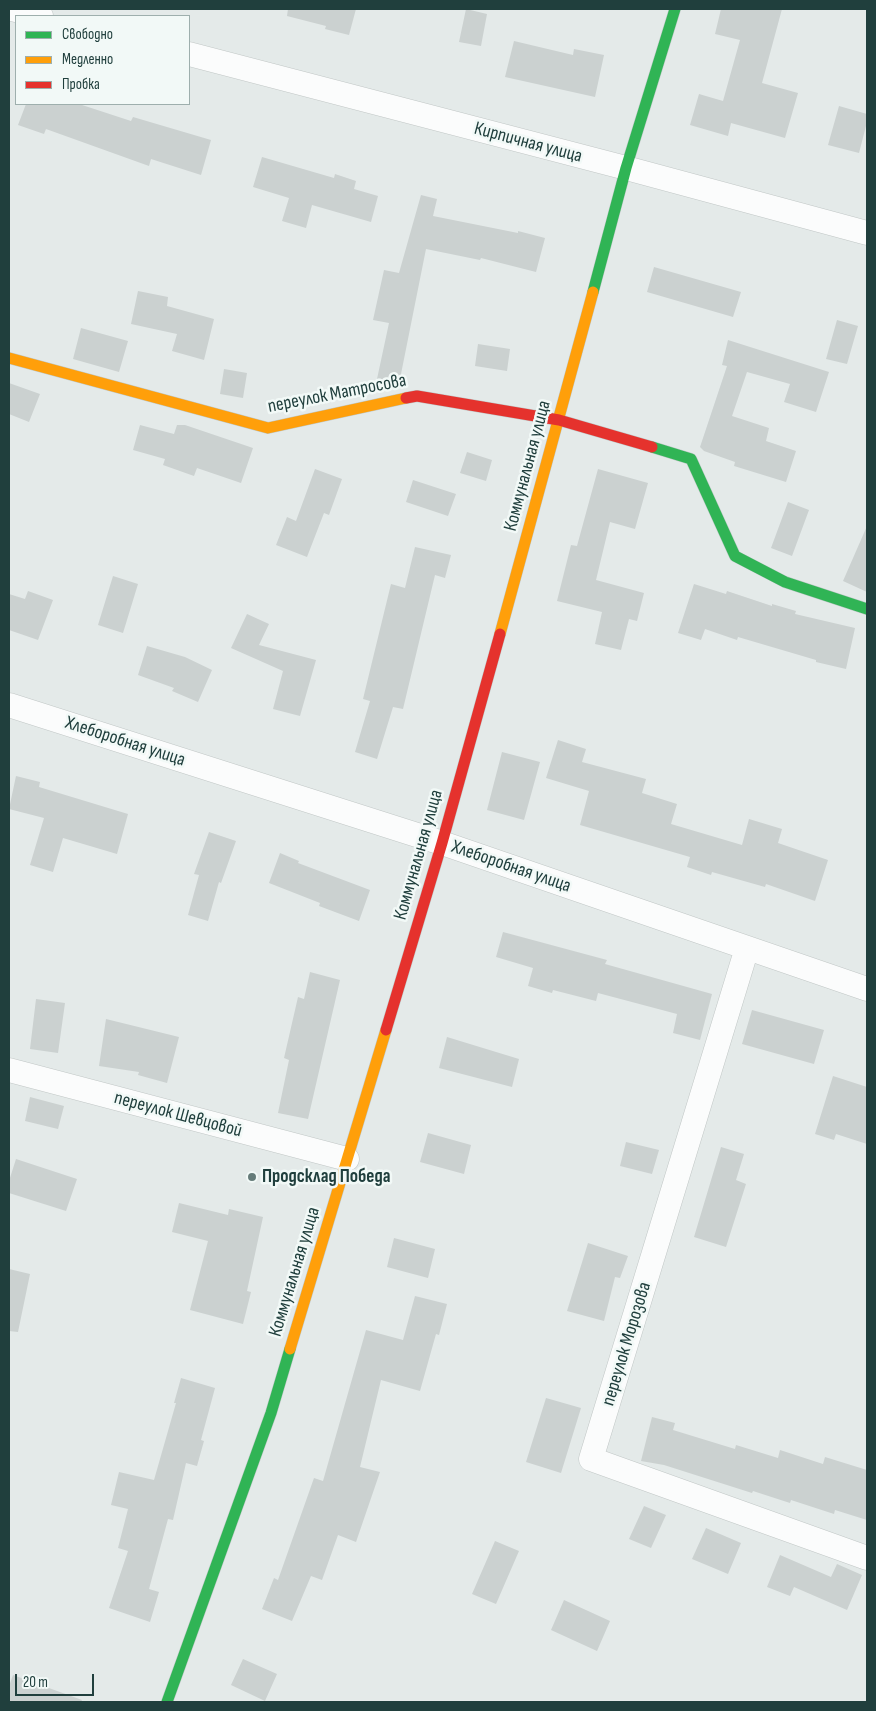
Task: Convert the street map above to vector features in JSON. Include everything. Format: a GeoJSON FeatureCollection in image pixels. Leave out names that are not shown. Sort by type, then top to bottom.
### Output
{"type":"FeatureCollection","features":[{"type":"Feature","properties":{"kind":"street"},"geometry":{"type":"LineString","coordinates":[[12,9],[37,15]]}},
{"type":"Feature","properties":{"kind":"street","name":"Коммунальная улица"},"geometry":{"type":"LineString","coordinates":[[166,1702],[271,1413],[442,843],[559,420],[626,168],[675,9]]}},
{"type":"Feature","properties":{"kind":"street","name":"Кирпичная улица"},"geometry":{"type":"LineString","coordinates":[[190,54],[867,233]]}},
{"type":"Feature","properties":{"kind":"street","name":"переулок Матросова"},"geometry":{"type":"LineString","coordinates":[[9,358],[268,428],[417,396],[559,420],[691,459],[735,556],[785,582],[867,610]]}},
{"type":"Feature","properties":{"kind":"street","name":"Хлеборобная улица"},"geometry":{"type":"LineString","coordinates":[[9,705],[442,843],[867,989]]}},
{"type":"Feature","properties":{"kind":"street","name":"переулок Морозова"},"geometry":{"type":"LineString","coordinates":[[747,948],[592,1459],[867,1558]]}},
{"type":"Feature","properties":{"kind":"street","name":"переулок Шевцовой"},"geometry":{"type":"LineString","coordinates":[[9,1070],[347,1159]]}},
{"type":"Feature","properties":{"kind":"building"},"geometry":{"type":"Polygon","coordinates":[[[288,9],[356,9],[349,35],[325,29],[326,26],[287,16],[288,9]]]}},
{"type":"Feature","properties":{"kind":"building"},"geometry":{"type":"Polygon","coordinates":[[[466,9],[487,14],[481,46],[459,42],[466,9]]]}},
{"type":"Feature","properties":{"kind":"building"},"geometry":{"type":"Polygon","coordinates":[[[721,9],[782,9],[762,83],[798,93],[785,138],[731,123],[728,136],[690,125],[699,94],[723,101],[740,40],[715,34],[721,9]]]}},
{"type":"Feature","properties":{"kind":"building"},"geometry":{"type":"Polygon","coordinates":[[[514,41],[573,55],[574,49],[604,55],[595,97],[505,77],[514,41]]]}},
{"type":"Feature","properties":{"kind":"building"},"geometry":{"type":"Polygon","coordinates":[[[26,105],[82,105],[131,121],[133,117],[211,140],[201,175],[151,159],[149,166],[46,129],[44,134],[18,125],[26,105]]]}},
{"type":"Feature","properties":{"kind":"building"},"geometry":{"type":"Polygon","coordinates":[[[839,106],[867,114],[867,122],[859,153],[828,145],[839,106]]]}},
{"type":"Feature","properties":{"kind":"building"},"geometry":{"type":"Polygon","coordinates":[[[262,157],[334,178],[335,174],[356,181],[354,189],[378,196],[371,222],[312,205],[306,228],[282,221],[289,198],[253,187],[262,157]]]}},
{"type":"Feature","properties":{"kind":"building"},"geometry":{"type":"Polygon","coordinates":[[[421,195],[437,199],[433,216],[518,233],[518,231],[545,238],[536,272],[481,258],[480,260],[426,249],[399,384],[377,379],[389,323],[373,320],[384,270],[399,273],[421,195]]]}},
{"type":"Feature","properties":{"kind":"building"},"geometry":{"type":"Polygon","coordinates":[[[654,267],[741,292],[733,317],[647,292],[654,267]]]}},
{"type":"Feature","properties":{"kind":"building"},"geometry":{"type":"Polygon","coordinates":[[[138,291],[168,297],[167,306],[214,319],[204,360],[172,351],[177,334],[131,324],[138,291]]]}},
{"type":"Feature","properties":{"kind":"building"},"geometry":{"type":"Polygon","coordinates":[[[837,320],[858,326],[847,364],[826,359],[837,320]]]}},
{"type":"Feature","properties":{"kind":"building"},"geometry":{"type":"Polygon","coordinates":[[[81,328],[128,341],[119,372],[73,359],[81,328]]]}},
{"type":"Feature","properties":{"kind":"building"},"geometry":{"type":"Polygon","coordinates":[[[728,340],[829,372],[816,412],[784,402],[790,384],[747,372],[732,416],[769,428],[766,441],[796,451],[786,482],[734,466],[735,462],[704,451],[700,447],[727,366],[722,365],[728,340]]]}},
{"type":"Feature","properties":{"kind":"building"},"geometry":{"type":"Polygon","coordinates":[[[478,344],[510,349],[507,371],[475,366],[478,344]]]}},
{"type":"Feature","properties":{"kind":"building"},"geometry":{"type":"Polygon","coordinates":[[[224,369],[247,373],[243,398],[220,394],[224,369]]]}},
{"type":"Feature","properties":{"kind":"building"},"geometry":{"type":"Polygon","coordinates":[[[9,383],[40,394],[29,422],[9,414],[9,383]]]}},
{"type":"Feature","properties":{"kind":"building"},"geometry":{"type":"Polygon","coordinates":[[[140,425],[174,434],[177,425],[185,425],[253,448],[241,483],[197,468],[194,476],[163,465],[165,459],[133,450],[140,425]]]}},
{"type":"Feature","properties":{"kind":"building"},"geometry":{"type":"Polygon","coordinates":[[[467,452],[492,460],[486,481],[460,473],[467,452]]]}},
{"type":"Feature","properties":{"kind":"building"},"geometry":{"type":"Polygon","coordinates":[[[315,469],[342,479],[329,515],[324,513],[307,557],[276,545],[287,517],[296,521],[315,469]]]}},
{"type":"Feature","properties":{"kind":"building"},"geometry":{"type":"Polygon","coordinates":[[[598,469],[648,483],[635,529],[610,522],[596,580],[644,593],[637,621],[629,619],[621,650],[595,644],[602,612],[557,601],[571,545],[577,546],[598,469]]]}},
{"type":"Feature","properties":{"kind":"building"},"geometry":{"type":"Polygon","coordinates":[[[413,480],[456,494],[448,516],[406,502],[413,480]]]}},
{"type":"Feature","properties":{"kind":"building"},"geometry":{"type":"Polygon","coordinates":[[[788,502],[809,510],[792,556],[771,548],[788,502]]]}},
{"type":"Feature","properties":{"kind":"building"},"geometry":{"type":"Polygon","coordinates":[[[867,526],[867,592],[843,581],[867,526]]]}},
{"type":"Feature","properties":{"kind":"building"},"geometry":{"type":"Polygon","coordinates":[[[415,547],[451,555],[445,578],[435,575],[403,709],[393,707],[377,759],[355,752],[370,701],[363,699],[391,584],[405,588],[415,547]]]}},
{"type":"Feature","properties":{"kind":"building"},"geometry":{"type":"Polygon","coordinates":[[[113,576],[138,584],[123,633],[98,625],[113,576]]]}},
{"type":"Feature","properties":{"kind":"building"},"geometry":{"type":"Polygon","coordinates":[[[694,584],[726,594],[727,591],[772,606],[772,604],[796,611],[795,614],[855,628],[846,669],[816,662],[816,660],[738,637],[737,640],[705,629],[701,640],[678,633],[694,584]]]}},
{"type":"Feature","properties":{"kind":"building"},"geometry":{"type":"Polygon","coordinates":[[[28,591],[53,600],[38,640],[9,630],[9,594],[25,599],[28,591]]]}},
{"type":"Feature","properties":{"kind":"building"},"geometry":{"type":"Polygon","coordinates":[[[247,614],[269,624],[259,645],[316,660],[300,716],[273,709],[283,671],[231,648],[247,614]]]}},
{"type":"Feature","properties":{"kind":"building"},"geometry":{"type":"Polygon","coordinates":[[[147,646],[185,657],[212,670],[198,702],[172,691],[174,688],[138,675],[147,646]]]}},
{"type":"Feature","properties":{"kind":"building"},"geometry":{"type":"Polygon","coordinates":[[[558,740],[586,749],[582,762],[646,779],[642,793],[677,804],[671,824],[742,845],[749,819],[782,829],[778,843],[828,860],[815,901],[766,884],[765,887],[712,872],[711,875],[687,867],[690,857],[580,825],[589,791],[546,778],[558,740]]]}},
{"type":"Feature","properties":{"kind":"building"},"geometry":{"type":"Polygon","coordinates":[[[502,752],[540,762],[524,820],[487,810],[502,752]]]}},
{"type":"Feature","properties":{"kind":"building"},"geometry":{"type":"Polygon","coordinates":[[[16,776],[40,782],[39,787],[128,814],[117,854],[63,838],[53,872],[30,865],[44,818],[9,809],[16,776]]]}},
{"type":"Feature","properties":{"kind":"building"},"geometry":{"type":"Polygon","coordinates":[[[209,832],[236,841],[221,883],[219,882],[208,921],[188,915],[199,875],[194,874],[209,832]]]}},
{"type":"Feature","properties":{"kind":"building"},"geometry":{"type":"Polygon","coordinates":[[[280,853],[299,861],[298,863],[370,890],[359,921],[319,906],[320,903],[269,883],[280,853]]]}},
{"type":"Feature","properties":{"kind":"building"},"geometry":{"type":"Polygon","coordinates":[[[503,932],[607,960],[605,964],[712,994],[700,1040],[673,1033],[677,1014],[598,993],[596,1001],[553,990],[552,993],[528,986],[533,968],[496,957],[503,932]]]}},
{"type":"Feature","properties":{"kind":"building"},"geometry":{"type":"Polygon","coordinates":[[[310,972],[340,980],[308,1119],[278,1113],[289,1060],[284,1058],[298,997],[304,999],[310,972]]]}},
{"type":"Feature","properties":{"kind":"building"},"geometry":{"type":"Polygon","coordinates":[[[36,999],[65,1003],[58,1053],[30,1049],[36,999]]]}},
{"type":"Feature","properties":{"kind":"building"},"geometry":{"type":"Polygon","coordinates":[[[752,1010],[824,1030],[814,1064],[742,1044],[752,1010]]]}},
{"type":"Feature","properties":{"kind":"building"},"geometry":{"type":"Polygon","coordinates":[[[106,1019],[179,1037],[167,1083],[138,1075],[139,1072],[99,1066],[106,1019]]]}},
{"type":"Feature","properties":{"kind":"building"},"geometry":{"type":"Polygon","coordinates":[[[447,1037],[519,1059],[512,1087],[439,1068],[447,1037]]]}},
{"type":"Feature","properties":{"kind":"building"},"geometry":{"type":"Polygon","coordinates":[[[833,1076],[867,1087],[867,1144],[836,1134],[834,1140],[815,1134],[833,1076]]]}},
{"type":"Feature","properties":{"kind":"building"},"geometry":{"type":"Polygon","coordinates":[[[30,1097],[64,1106],[58,1129],[25,1121],[30,1097]]]}},
{"type":"Feature","properties":{"kind":"building"},"geometry":{"type":"Polygon","coordinates":[[[428,1133],[471,1145],[464,1174],[420,1162],[428,1133]]]}},
{"type":"Feature","properties":{"kind":"building"},"geometry":{"type":"Polygon","coordinates":[[[626,1142],[659,1150],[652,1174],[620,1166],[626,1142]]]}},
{"type":"Feature","properties":{"kind":"building"},"geometry":{"type":"Polygon","coordinates":[[[721,1147],[744,1154],[736,1180],[746,1184],[726,1247],[694,1237],[721,1147]]]}},
{"type":"Feature","properties":{"kind":"building"},"geometry":{"type":"Polygon","coordinates":[[[16,1159],[77,1179],[66,1211],[9,1193],[9,1181],[16,1159]]]}},
{"type":"Feature","properties":{"kind":"building"},"geometry":{"type":"Polygon","coordinates":[[[179,1203],[228,1215],[229,1209],[263,1217],[247,1291],[251,1292],[243,1324],[190,1310],[208,1241],[172,1232],[179,1203]]]}},
{"type":"Feature","properties":{"kind":"building"},"geometry":{"type":"Polygon","coordinates":[[[394,1238],[435,1249],[428,1278],[387,1267],[394,1238]]]}},
{"type":"Feature","properties":{"kind":"building"},"geometry":{"type":"Polygon","coordinates":[[[588,1243],[628,1256],[620,1278],[615,1277],[604,1321],[567,1311],[588,1243]]]}},
{"type":"Feature","properties":{"kind":"building"},"geometry":{"type":"Polygon","coordinates":[[[9,1269],[30,1274],[18,1332],[9,1331],[9,1269]]]}},
{"type":"Feature","properties":{"kind":"building"},"geometry":{"type":"Polygon","coordinates":[[[415,1296],[447,1304],[439,1335],[436,1334],[420,1391],[381,1380],[360,1467],[380,1472],[356,1542],[338,1535],[322,1580],[311,1576],[292,1621],[262,1609],[274,1578],[278,1580],[314,1478],[323,1481],[366,1330],[403,1340],[415,1296]]]}},
{"type":"Feature","properties":{"kind":"building"},"geometry":{"type":"Polygon","coordinates":[[[181,1378],[215,1388],[201,1440],[204,1441],[197,1466],[186,1463],[173,1520],[168,1519],[149,1589],[159,1592],[150,1622],[109,1608],[128,1551],[118,1548],[128,1509],[111,1505],[119,1472],[154,1480],[176,1403],[174,1403],[181,1378]]]}},
{"type":"Feature","properties":{"kind":"building"},"geometry":{"type":"Polygon","coordinates":[[[546,1398],[581,1408],[561,1473],[526,1462],[546,1398]]]}},
{"type":"Feature","properties":{"kind":"building"},"geometry":{"type":"Polygon","coordinates":[[[652,1417],[675,1423],[673,1430],[735,1449],[736,1445],[778,1458],[780,1450],[823,1464],[825,1457],[867,1470],[867,1520],[835,1510],[834,1514],[791,1500],[790,1503],[664,1465],[641,1461],[652,1417]]]}},
{"type":"Feature","properties":{"kind":"building"},"geometry":{"type":"Polygon","coordinates":[[[644,1506],[666,1515],[651,1548],[629,1539],[644,1506]]]}},
{"type":"Feature","properties":{"kind":"building"},"geometry":{"type":"Polygon","coordinates":[[[706,1528],[741,1543],[728,1574],[692,1559],[706,1528]]]}},
{"type":"Feature","properties":{"kind":"building"},"geometry":{"type":"Polygon","coordinates":[[[495,1541],[519,1551],[496,1604],[472,1594],[495,1541]]]}},
{"type":"Feature","properties":{"kind":"building"},"geometry":{"type":"Polygon","coordinates":[[[780,1555],[831,1577],[837,1564],[862,1575],[847,1610],[794,1587],[790,1596],[767,1587],[780,1555]]]}},
{"type":"Feature","properties":{"kind":"building"},"geometry":{"type":"Polygon","coordinates":[[[564,1600],[610,1621],[597,1651],[551,1630],[564,1600]]]}},
{"type":"Feature","properties":{"kind":"building"},"geometry":{"type":"Polygon","coordinates":[[[243,1659],[277,1674],[265,1701],[231,1685],[243,1659]]]}},
{"type":"Feature","properties":{"kind":"building"},"geometry":{"type":"Polygon","coordinates":[[[13,1675],[82,1700],[81,1702],[9,1702],[9,1686],[13,1675]]]}},
{"type":"Feature","properties":{"kind":"traffic: fast"},"geometry":{"type":"LineString","coordinates":[[593,292],[626,168],[675,9]]}},
{"type":"Feature","properties":{"kind":"traffic: fast"},"geometry":{"type":"LineString","coordinates":[[652,447],[691,459],[735,556],[785,582],[867,609]]}},
{"type":"Feature","properties":{"kind":"traffic: fast"},"geometry":{"type":"LineString","coordinates":[[167,1702],[271,1413],[290,1349]]}},
{"type":"Feature","properties":{"kind":"traffic: slow"},"geometry":{"type":"LineString","coordinates":[[500,634],[593,292]]}},
{"type":"Feature","properties":{"kind":"traffic: slow"},"geometry":{"type":"LineString","coordinates":[[9,358],[268,428],[406,398]]}},
{"type":"Feature","properties":{"kind":"traffic: slow"},"geometry":{"type":"LineString","coordinates":[[290,1349],[386,1030]]}},
{"type":"Feature","properties":{"kind":"traffic: jam"},"geometry":{"type":"LineString","coordinates":[[406,398],[417,396],[559,420],[652,447]]}},
{"type":"Feature","properties":{"kind":"traffic: jam"},"geometry":{"type":"LineString","coordinates":[[386,1030],[442,843],[500,634]]}},
{"type":"Feature","properties":{"kind":"place","name":"Продсклад Победа"},"geometry":{"type":"Point","coordinates":[252,1177]}}]}
